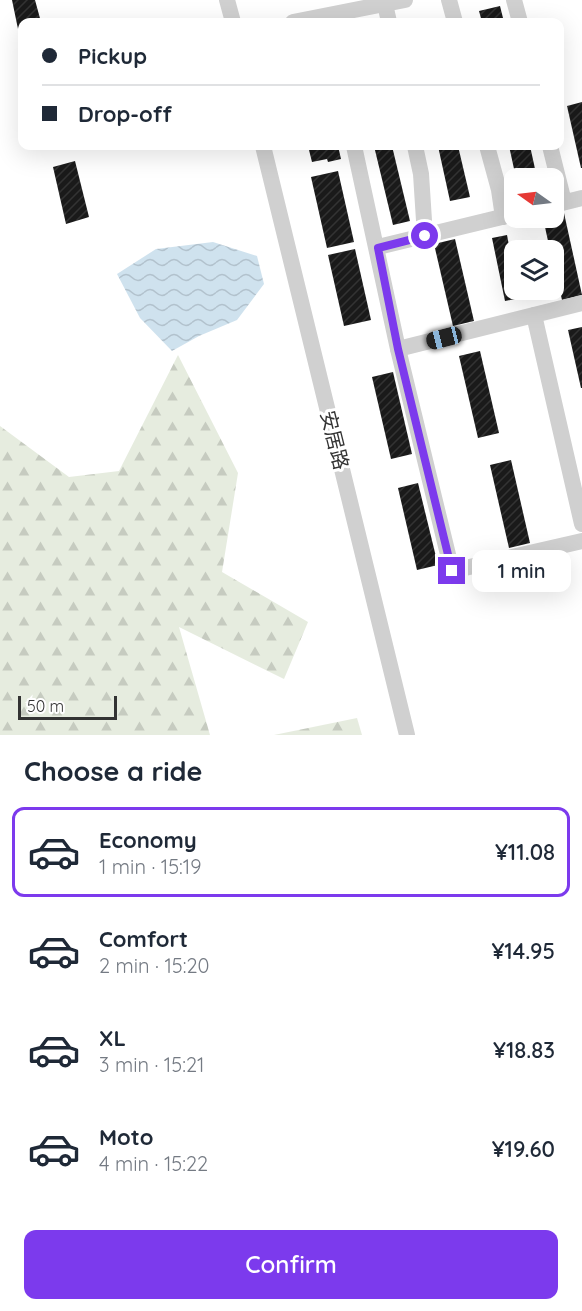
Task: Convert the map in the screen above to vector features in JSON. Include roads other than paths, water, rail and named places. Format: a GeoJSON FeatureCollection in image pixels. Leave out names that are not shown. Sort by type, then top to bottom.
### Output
{"type":"FeatureCollection","features":[{"type":"Feature","properties":{"kind":"street"},"geometry":{"type":"LineString","coordinates":[[227,0],[232,18]]}},
{"type":"Feature","properties":{"kind":"street"},"geometry":{"type":"LineString","coordinates":[[308,18],[405,0]]}},
{"type":"Feature","properties":{"kind":"street"},"geometry":{"type":"LineString","coordinates":[[449,0],[454,18]]}},
{"type":"Feature","properties":{"kind":"street"},"geometry":{"type":"LineString","coordinates":[[514,0],[519,18]]}},
{"type":"Feature","properties":{"kind":"street"},"geometry":{"type":"LineString","coordinates":[[380,3],[387,18]]}},
{"type":"Feature","properties":{"kind":"street","name":"安居路"},"geometry":{"type":"LineString","coordinates":[[264,150],[407,735]]}},
{"type":"Feature","properties":{"kind":"street"},"geometry":{"type":"LineString","coordinates":[[355,150],[378,248],[398,349],[452,571],[582,541]]}},
{"type":"Feature","properties":{"kind":"street"},"geometry":{"type":"LineString","coordinates":[[416,150],[421,174],[425,236]]}},
{"type":"Feature","properties":{"kind":"street"},"geometry":{"type":"LineString","coordinates":[[488,150],[504,203]]}},
{"type":"Feature","properties":{"kind":"street"},"geometry":{"type":"LineString","coordinates":[[551,150],[553,168]]}},
{"type":"Feature","properties":{"kind":"street"},"geometry":{"type":"LineString","coordinates":[[564,202],[582,198]]}},
{"type":"Feature","properties":{"kind":"street"},"geometry":{"type":"LineString","coordinates":[[378,248],[504,217]]}},
{"type":"Feature","properties":{"kind":"street"},"geometry":{"type":"LineString","coordinates":[[398,349],[582,303]]}},
{"type":"Feature","properties":{"kind":"street"},"geometry":{"type":"LineString","coordinates":[[534,315],[582,525]]}},
{"type":"Feature","properties":{"kind":"water"},"geometry":{"type":"Polygon","coordinates":[[[213,242],[257,256],[264,284],[237,320],[199,336],[172,351],[140,318],[117,274],[156,249],[213,242]]]}}]}
